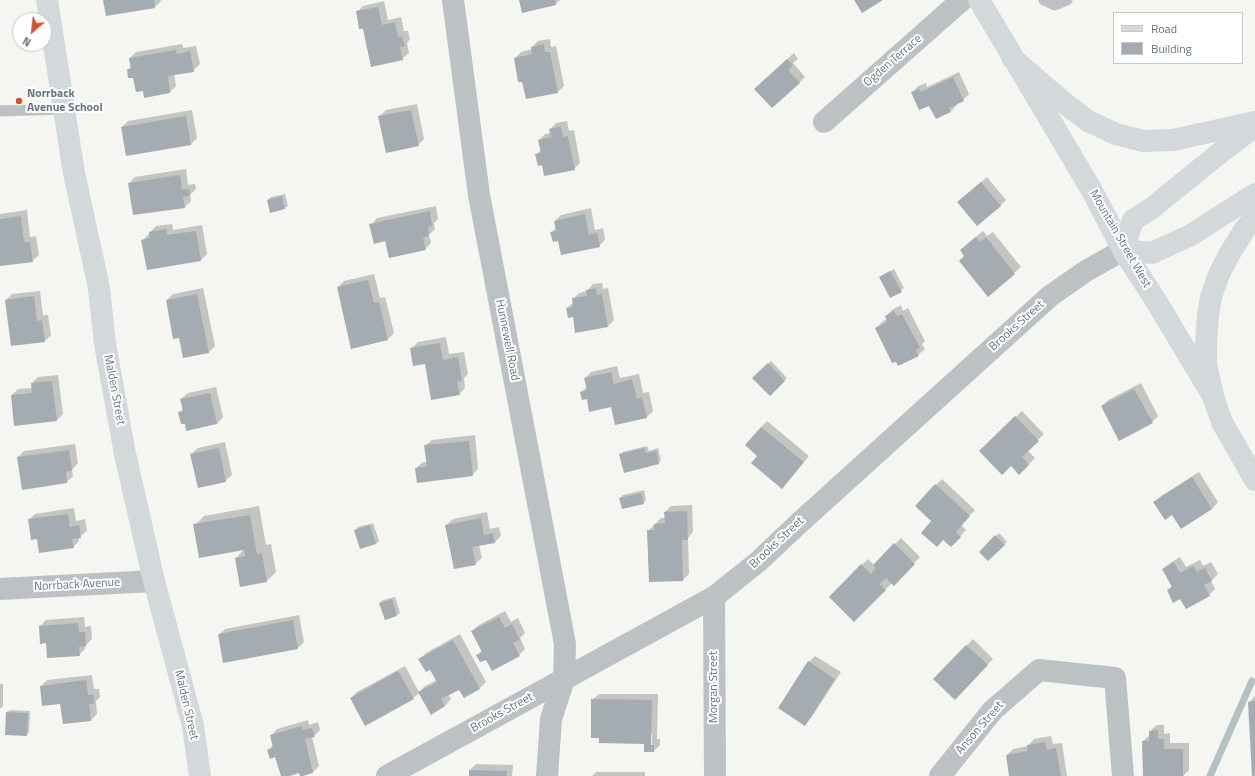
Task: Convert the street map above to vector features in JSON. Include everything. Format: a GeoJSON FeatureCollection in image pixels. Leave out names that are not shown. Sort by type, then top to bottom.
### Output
{"type":"FeatureCollection","features":[{"type":"Feature","properties":{"kind":"main road","name":"Malden Street"},"geometry":{"type":"LineString","coordinates":[[47,0],[74,173],[99,288],[105,344],[125,454],[154,581],[193,726],[200,776]]}},
{"type":"Feature","properties":{"kind":"main road","name":"Mountain Street West"},"geometry":{"type":"LineString","coordinates":[[979,0],[1091,189],[1123,250],[1156,301],[1213,396],[1222,422],[1255,480]]}},
{"type":"Feature","properties":{"kind":"main road"},"geometry":{"type":"LineString","coordinates":[[1013,59],[1088,121],[1116,134],[1129,138],[1143,141],[1173,140],[1255,122]]}},
{"type":"Feature","properties":{"kind":"main road"},"geometry":{"type":"LineString","coordinates":[[1255,126],[1152,208],[1133,220],[1123,250],[1152,253],[1191,234],[1255,194]]}},
{"type":"Feature","properties":{"kind":"main road"},"geometry":{"type":"LineString","coordinates":[[1213,396],[1206,364],[1208,315],[1211,297],[1218,274],[1245,229],[1255,217]]}},
{"type":"Feature","properties":{"kind":"street","name":"Hunnewell Road"},"geometry":{"type":"LineString","coordinates":[[453,0],[479,195],[565,644],[564,679],[551,720],[547,776]]}},
{"type":"Feature","properties":{"kind":"street","name":"Ogden Terrace"},"geometry":{"type":"LineString","coordinates":[[824,122],[962,0]]}},
{"type":"Feature","properties":{"kind":"street","name":"Brooks Street"},"geometry":{"type":"LineString","coordinates":[[387,776],[714,597],[759,561],[1050,296],[1086,271],[1123,250]]}},
{"type":"Feature","properties":{"kind":"street","name":"Norrback Avenue"},"geometry":{"type":"LineString","coordinates":[[0,589],[154,581]]}},
{"type":"Feature","properties":{"kind":"street","name":"Morgan Street"},"geometry":{"type":"LineString","coordinates":[[714,597],[715,776]]}},
{"type":"Feature","properties":{"kind":"street","name":"Anson Street"},"geometry":{"type":"LineString","coordinates":[[940,776],[993,710],[1039,670],[1115,678],[1123,776]]}},
{"type":"Feature","properties":{"kind":"lane"},"geometry":{"type":"LineString","coordinates":[[1044,0],[1055,5],[1067,0]]}},
{"type":"Feature","properties":{"kind":"lane"},"geometry":{"type":"LineString","coordinates":[[0,111],[64,109]]}},
{"type":"Feature","properties":{"kind":"building"},"geometry":{"type":"Polygon","coordinates":[[[103,0],[154,0],[155,8],[106,16],[103,0]]]}},
{"type":"Feature","properties":{"kind":"building"},"geometry":{"type":"Polygon","coordinates":[[[519,0],[555,0],[556,5],[522,13],[519,0]]]}},
{"type":"Feature","properties":{"kind":"building"},"geometry":{"type":"Polygon","coordinates":[[[854,0],[883,0],[862,13],[854,0]]]}},
{"type":"Feature","properties":{"kind":"building"},"geometry":{"type":"Polygon","coordinates":[[[378,7],[382,25],[395,22],[398,37],[402,36],[405,46],[400,47],[403,60],[371,67],[363,29],[359,29],[356,11],[378,7]]]}},
{"type":"Feature","properties":{"kind":"building"},"geometry":{"type":"Polygon","coordinates":[[[544,44],[545,52],[550,52],[558,93],[526,99],[522,82],[518,82],[514,58],[532,54],[531,47],[544,44]]]}},
{"type":"Feature","properties":{"kind":"building"},"geometry":{"type":"Polygon","coordinates":[[[176,50],[177,54],[190,51],[194,72],[168,76],[170,93],[144,98],[143,91],[136,92],[133,78],[128,78],[127,69],[131,69],[129,58],[176,50]]]}},
{"type":"Feature","properties":{"kind":"building"},"geometry":{"type":"Polygon","coordinates":[[[787,59],[793,65],[788,70],[800,83],[772,108],[754,89],[787,59]]]}},
{"type":"Feature","properties":{"kind":"building"},"geometry":{"type":"Polygon","coordinates":[[[953,77],[964,101],[949,108],[951,112],[936,119],[929,106],[919,110],[911,92],[919,89],[921,92],[953,77]]]}},
{"type":"Feature","properties":{"kind":"building"},"geometry":{"type":"Polygon","coordinates":[[[411,110],[419,146],[386,153],[378,116],[411,110]]]}},
{"type":"Feature","properties":{"kind":"building"},"geometry":{"type":"Polygon","coordinates":[[[186,116],[191,145],[126,156],[121,127],[186,116]]]}},
{"type":"Feature","properties":{"kind":"building"},"geometry":{"type":"Polygon","coordinates":[[[561,126],[563,137],[568,136],[575,170],[544,176],[542,165],[538,166],[535,154],[541,153],[538,140],[551,137],[549,129],[561,126]]]}},
{"type":"Feature","properties":{"kind":"building"},"geometry":{"type":"Polygon","coordinates":[[[180,175],[182,190],[189,189],[190,196],[183,197],[185,208],[133,215],[128,183],[180,175]]]}},
{"type":"Feature","properties":{"kind":"building"},"geometry":{"type":"Polygon","coordinates":[[[981,182],[1001,206],[977,226],[957,202],[981,182]]]}},
{"type":"Feature","properties":{"kind":"building"},"geometry":{"type":"Polygon","coordinates":[[[282,196],[285,209],[270,213],[267,200],[282,196]]]}},
{"type":"Feature","properties":{"kind":"building"},"geometry":{"type":"Polygon","coordinates":[[[430,211],[432,226],[428,227],[429,236],[423,238],[426,250],[389,258],[385,241],[374,244],[369,224],[430,211]]]}},
{"type":"Feature","properties":{"kind":"building"},"geometry":{"type":"Polygon","coordinates":[[[585,214],[589,235],[597,233],[600,247],[561,255],[558,241],[553,242],[550,232],[556,231],[554,221],[585,214]]]}},
{"type":"Feature","properties":{"kind":"building"},"geometry":{"type":"Polygon","coordinates":[[[21,216],[24,242],[30,242],[33,262],[0,266],[0,219],[21,216]]]}},
{"type":"Feature","properties":{"kind":"building"},"geometry":{"type":"Polygon","coordinates":[[[166,229],[167,235],[196,231],[201,261],[147,270],[141,240],[150,238],[149,232],[166,229]]]}},
{"type":"Feature","properties":{"kind":"building"},"geometry":{"type":"Polygon","coordinates":[[[976,237],[980,242],[986,237],[1015,274],[988,297],[959,261],[964,256],[960,250],[976,237]]]}},
{"type":"Feature","properties":{"kind":"building"},"geometry":{"type":"Polygon","coordinates":[[[890,271],[902,292],[890,298],[879,277],[890,271]]]}},
{"type":"Feature","properties":{"kind":"building"},"geometry":{"type":"Polygon","coordinates":[[[368,280],[374,303],[379,302],[388,340],[351,349],[337,287],[368,280]]]}},
{"type":"Feature","properties":{"kind":"building"},"geometry":{"type":"Polygon","coordinates":[[[596,288],[597,295],[602,294],[608,327],[575,333],[573,317],[568,318],[566,308],[573,307],[572,298],[587,296],[586,290],[596,288]]]}},
{"type":"Feature","properties":{"kind":"building"},"geometry":{"type":"Polygon","coordinates":[[[197,294],[209,353],[183,358],[179,338],[173,339],[166,300],[197,294]]]}},
{"type":"Feature","properties":{"kind":"building"},"geometry":{"type":"Polygon","coordinates":[[[34,296],[37,321],[42,320],[45,342],[11,346],[5,300],[34,296]]]}},
{"type":"Feature","properties":{"kind":"building"},"geometry":{"type":"Polygon","coordinates":[[[894,311],[897,316],[902,314],[920,348],[916,350],[919,356],[898,366],[896,362],[892,363],[875,328],[887,322],[885,316],[894,311]]]}},
{"type":"Feature","properties":{"kind":"building"},"geometry":{"type":"Polygon","coordinates":[[[440,343],[443,360],[458,357],[462,381],[457,382],[460,395],[431,400],[425,364],[413,366],[410,348],[440,343]]]}},
{"type":"Feature","properties":{"kind":"building"},"geometry":{"type":"Polygon","coordinates":[[[768,363],[785,381],[770,396],[752,378],[768,363]]]}},
{"type":"Feature","properties":{"kind":"building"},"geometry":{"type":"Polygon","coordinates":[[[611,372],[614,384],[632,379],[637,399],[642,397],[647,418],[615,425],[611,407],[589,412],[587,399],[582,400],[580,392],[587,390],[584,378],[611,372]]]}},
{"type":"Feature","properties":{"kind":"building"},"geometry":{"type":"Polygon","coordinates":[[[52,381],[57,421],[14,426],[11,395],[32,393],[31,383],[52,381]]]}},
{"type":"Feature","properties":{"kind":"building"},"geometry":{"type":"Polygon","coordinates":[[[1134,389],[1153,423],[1119,441],[1101,406],[1134,389]]]}},
{"type":"Feature","properties":{"kind":"building"},"geometry":{"type":"Polygon","coordinates":[[[210,393],[217,424],[186,431],[185,424],[181,424],[178,412],[183,411],[180,399],[210,393]]]}},
{"type":"Feature","properties":{"kind":"building"},"geometry":{"type":"Polygon","coordinates":[[[1015,416],[1039,441],[1022,457],[1029,465],[1019,475],[1011,466],[1002,475],[979,451],[1015,416]]]}},
{"type":"Feature","properties":{"kind":"building"},"geometry":{"type":"Polygon","coordinates":[[[761,427],[804,462],[782,489],[751,463],[757,456],[745,445],[761,427]]]}},
{"type":"Feature","properties":{"kind":"building"},"geometry":{"type":"Polygon","coordinates":[[[469,441],[473,476],[417,483],[415,468],[427,467],[424,445],[469,441]]]}},
{"type":"Feature","properties":{"kind":"building"},"geometry":{"type":"Polygon","coordinates":[[[219,448],[226,482],[198,488],[190,454],[219,448]]]}},
{"type":"Feature","properties":{"kind":"building"},"geometry":{"type":"Polygon","coordinates":[[[644,448],[646,453],[656,451],[659,464],[624,473],[619,454],[644,448]]]}},
{"type":"Feature","properties":{"kind":"building"},"geometry":{"type":"Polygon","coordinates":[[[69,450],[72,470],[66,472],[67,483],[22,490],[17,457],[69,450]]]}},
{"type":"Feature","properties":{"kind":"building"},"geometry":{"type":"Polygon","coordinates":[[[1192,477],[1212,509],[1181,529],[1172,515],[1165,520],[1153,502],[1192,477]]]}},
{"type":"Feature","properties":{"kind":"building"},"geometry":{"type":"Polygon","coordinates":[[[935,484],[970,516],[956,532],[961,537],[951,547],[943,540],[937,547],[921,533],[931,521],[915,506],[935,484]]]}},
{"type":"Feature","properties":{"kind":"building"},"geometry":{"type":"Polygon","coordinates":[[[641,493],[644,504],[622,509],[619,498],[641,493]]]}},
{"type":"Feature","properties":{"kind":"building"},"geometry":{"type":"Polygon","coordinates":[[[687,511],[688,540],[682,540],[683,581],[649,582],[647,530],[654,530],[654,524],[665,523],[664,512],[687,511]]]}},
{"type":"Feature","properties":{"kind":"building"},"geometry":{"type":"Polygon","coordinates":[[[68,514],[70,527],[79,525],[81,538],[72,539],[74,548],[39,553],[37,539],[31,540],[28,519],[68,514]]]}},
{"type":"Feature","properties":{"kind":"building"},"geometry":{"type":"Polygon","coordinates":[[[250,515],[257,554],[262,553],[267,582],[240,587],[235,558],[245,556],[244,550],[199,558],[193,524],[250,515]]]}},
{"type":"Feature","properties":{"kind":"building"},"geometry":{"type":"Polygon","coordinates":[[[481,518],[484,535],[493,533],[495,543],[472,547],[476,565],[454,569],[445,525],[481,518]]]}},
{"type":"Feature","properties":{"kind":"building"},"geometry":{"type":"Polygon","coordinates":[[[370,525],[376,544],[360,549],[354,530],[370,525]]]}},
{"type":"Feature","properties":{"kind":"building"},"geometry":{"type":"Polygon","coordinates":[[[995,535],[1005,545],[988,561],[979,552],[995,535]]]}},
{"type":"Feature","properties":{"kind":"building"},"geometry":{"type":"Polygon","coordinates":[[[894,543],[915,564],[894,586],[886,578],[879,584],[886,590],[854,622],[829,597],[861,564],[871,574],[876,568],[873,565],[894,543]]]}},
{"type":"Feature","properties":{"kind":"building"},"geometry":{"type":"Polygon","coordinates":[[[1174,562],[1180,573],[1193,566],[1197,572],[1205,568],[1212,581],[1204,585],[1210,596],[1186,609],[1180,599],[1173,603],[1167,590],[1172,587],[1162,569],[1174,562]]]}},
{"type":"Feature","properties":{"kind":"building"},"geometry":{"type":"Polygon","coordinates":[[[392,599],[397,616],[385,620],[379,603],[392,599]]]}},
{"type":"Feature","properties":{"kind":"building"},"geometry":{"type":"Polygon","coordinates":[[[499,617],[505,628],[512,624],[520,640],[513,643],[520,656],[492,671],[486,660],[480,662],[476,655],[482,652],[471,631],[499,617]]]}},
{"type":"Feature","properties":{"kind":"building"},"geometry":{"type":"Polygon","coordinates":[[[293,620],[298,649],[223,663],[218,634],[293,620]]]}},
{"type":"Feature","properties":{"kind":"building"},"geometry":{"type":"Polygon","coordinates":[[[78,623],[79,632],[85,632],[86,646],[79,647],[80,656],[47,658],[46,643],[40,644],[39,626],[78,623]]]}},
{"type":"Feature","properties":{"kind":"building"},"geometry":{"type":"Polygon","coordinates":[[[453,640],[480,689],[464,698],[459,690],[441,699],[445,706],[431,715],[418,692],[437,682],[430,670],[426,672],[418,659],[453,640]]]}},
{"type":"Feature","properties":{"kind":"building"},"geometry":{"type":"Polygon","coordinates":[[[966,645],[988,665],[955,700],[933,679],[966,645]]]}},
{"type":"Feature","properties":{"kind":"building"},"geometry":{"type":"Polygon","coordinates":[[[808,661],[835,679],[805,726],[778,708],[808,661]]]}},
{"type":"Feature","properties":{"kind":"building"},"geometry":{"type":"Polygon","coordinates":[[[398,671],[414,699],[365,726],[350,698],[398,671]]]}},
{"type":"Feature","properties":{"kind":"building"},"geometry":{"type":"Polygon","coordinates":[[[86,680],[88,695],[93,694],[94,704],[89,704],[91,721],[63,724],[60,704],[42,706],[40,686],[86,680]]]}},
{"type":"Feature","properties":{"kind":"building"},"geometry":{"type":"Polygon","coordinates":[[[591,699],[652,700],[651,745],[654,745],[654,752],[644,752],[644,744],[599,743],[599,738],[591,738],[591,699]]]}},
{"type":"Feature","properties":{"kind":"building"},"geometry":{"type":"Polygon","coordinates":[[[1255,701],[1255,776],[1252,776],[1248,702],[1255,701]]]}},
{"type":"Feature","properties":{"kind":"building"},"geometry":{"type":"Polygon","coordinates":[[[6,712],[28,713],[27,736],[5,735],[6,712]]]}},
{"type":"Feature","properties":{"kind":"building"},"geometry":{"type":"Polygon","coordinates":[[[302,726],[303,730],[312,728],[315,737],[305,739],[313,773],[303,776],[300,776],[299,773],[290,776],[281,776],[275,757],[270,759],[267,750],[273,748],[270,735],[302,726]]]}},
{"type":"Feature","properties":{"kind":"building"},"geometry":{"type":"Polygon","coordinates":[[[1158,730],[1158,739],[1164,739],[1164,749],[1183,749],[1183,776],[1143,776],[1142,741],[1149,741],[1149,731],[1158,730]]]}},
{"type":"Feature","properties":{"kind":"building"},"geometry":{"type":"Polygon","coordinates":[[[1045,742],[1047,750],[1056,748],[1061,776],[1009,776],[1006,755],[1028,751],[1027,745],[1045,742]]]}},
{"type":"Feature","properties":{"kind":"building"},"geometry":{"type":"Polygon","coordinates":[[[469,770],[507,771],[507,776],[469,776],[469,770]]]}},
{"type":"Feature","properties":{"kind":"waterway"},"geometry":{"type":"LineString","coordinates":[[1210,776],[1252,681]]}},
{"type":"Feature","properties":{"kind":"place","name":"Norrback Avenue School"},"geometry":{"type":"Point","coordinates":[19,101]}}]}
